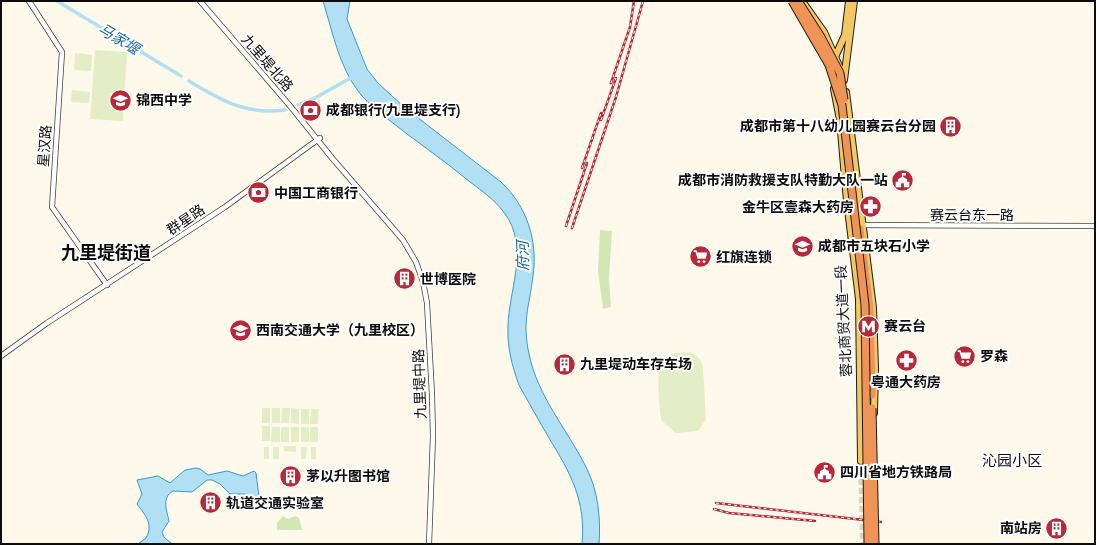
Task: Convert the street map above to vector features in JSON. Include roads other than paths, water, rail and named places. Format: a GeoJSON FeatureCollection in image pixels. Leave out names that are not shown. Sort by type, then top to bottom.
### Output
{"type":"FeatureCollection","features":[{"type":"Feature","properties":{"kind":"highway"},"geometry":{"type":"LineString","coordinates":[[792,1],[829,65],[846,122]]}},
{"type":"Feature","properties":{"kind":"highway"},"geometry":{"type":"LineString","coordinates":[[798,1],[821,37],[840,73],[862,227]]}},
{"type":"Feature","properties":{"kind":"highway","name":"蓉北商贸大道一段"},"geometry":{"type":"LineString","coordinates":[[846,122],[865,305],[868,544]]}},
{"type":"Feature","properties":{"kind":"highway","name":"蓉北商贸大道一段"},"geometry":{"type":"LineString","coordinates":[[862,227],[870,308],[875,544]]}},
{"type":"Feature","properties":{"kind":"main road","name":"蓉北商贸大道一段"},"geometry":{"type":"LineString","coordinates":[[789,1],[829,67],[840,120],[859,307],[861,461]]}},
{"type":"Feature","properties":{"kind":"main road","name":"蓉北商贸大道一段"},"geometry":{"type":"LineString","coordinates":[[802,1],[824,32],[836,55],[844,80],[873,308],[876,469]]}},
{"type":"Feature","properties":{"kind":"main road"},"geometry":{"type":"LineString","coordinates":[[831,76],[836,55],[845,35],[848,1]]}},
{"type":"Feature","properties":{"kind":"main road"},"geometry":{"type":"LineString","coordinates":[[844,80],[854,1]]}},
{"type":"Feature","properties":{"kind":"street","name":"星汉路"},"geometry":{"type":"LineString","coordinates":[[29,1],[62,52],[52,207],[106,285]]}},
{"type":"Feature","properties":{"kind":"street","name":"九里堤北路"},"geometry":{"type":"LineString","coordinates":[[200,1],[319,139]]}},
{"type":"Feature","properties":{"kind":"street","name":"群星路"},"geometry":{"type":"LineString","coordinates":[[1,356],[47,323],[225,207],[319,139]]}},
{"type":"Feature","properties":{"kind":"street","name":"九里堤中路"},"geometry":{"type":"LineString","coordinates":[[319,139],[403,240],[411,251],[423,282],[427,303],[432,402],[429,544]]}},
{"type":"Feature","properties":{"kind":"street","name":"赛云台东一路"},"geometry":{"type":"LineString","coordinates":[[850,225],[862,227],[1095,226]]}},
{"type":"Feature","properties":{"kind":"water","name":"府河"},"geometry":{"type":"Polygon","coordinates":[[[323,1],[350,1],[347,19],[367,69],[378,83],[404,107],[501,182],[510,191],[524,213],[529,225],[534,250],[533,276],[526,323],[529,354],[533,370],[546,399],[590,476],[598,504],[600,524],[599,544],[582,544],[582,514],[575,488],[564,464],[519,385],[512,364],[508,341],[508,326],[516,272],[517,246],[509,220],[497,204],[487,195],[389,120],[361,95],[351,81],[341,59],[323,1]]]}},
{"type":"Feature","properties":{"kind":"water"},"geometry":{"type":"Polygon","coordinates":[[[196,468],[208,475],[227,471],[243,476],[254,471],[256,473],[259,497],[253,499],[244,494],[230,494],[220,484],[212,480],[207,480],[192,492],[173,491],[167,497],[166,509],[169,521],[162,532],[164,537],[172,544],[138,544],[146,538],[149,524],[148,520],[137,504],[142,494],[137,480],[158,476],[170,483],[185,470],[196,468]]]}},
{"type":"Feature","properties":{"kind":"waterway","name":"马家堰"},"geometry":{"type":"LineString","coordinates":[[57,1],[181,76]]}},
{"type":"Feature","properties":{"kind":"waterway","name":"马家堰"},"geometry":{"type":"LineString","coordinates":[[298,105],[315,98],[354,76]]}},
{"type":"Feature","properties":{"kind":"waterway","name":"马家堰"},"geometry":{"type":"LineString","coordinates":[[189,81],[212,95],[235,105],[258,110],[285,110]]}},
{"type":"Feature","properties":{"kind":"tunnel"},"geometry":{"type":"LineString","coordinates":[[861,461],[863,544]]}},
{"type":"Feature","properties":{"kind":"railway"},"geometry":{"type":"LineString","coordinates":[[611,83],[630,27],[634,1]]}},
{"type":"Feature","properties":{"kind":"railway"},"geometry":{"type":"LineString","coordinates":[[572,228],[616,97],[643,1]]}},
{"type":"Feature","properties":{"kind":"railway"},"geometry":{"type":"LineString","coordinates":[[601,120],[616,78]]}},
{"type":"Feature","properties":{"kind":"railway"},"geometry":{"type":"LineString","coordinates":[[582,168],[601,113]]}},
{"type":"Feature","properties":{"kind":"railway"},"geometry":{"type":"LineString","coordinates":[[566,226],[587,163]]}},
{"type":"Feature","properties":{"kind":"railway"},"geometry":{"type":"LineString","coordinates":[[716,503],[881,522]]}},
{"type":"Feature","properties":{"kind":"railway"},"geometry":{"type":"LineString","coordinates":[[714,509],[729,513],[815,521]]}},
{"type":"Feature","properties":{"kind":"place","name":"锦西中学"},"geometry":{"type":"Point","coordinates":[120,100]}},
{"type":"Feature","properties":{"kind":"place","name":"成都银行(九里堤支行)"},"geometry":{"type":"Point","coordinates":[310,110]}},
{"type":"Feature","properties":{"kind":"place","name":"成都市第十八幼儿园赛云台分园"},"geometry":{"type":"Point","coordinates":[951,126]}},
{"type":"Feature","properties":{"kind":"place","name":"成都市消防救援支队特勤大队一站"},"geometry":{"type":"Point","coordinates":[903,180]}},
{"type":"Feature","properties":{"kind":"place","name":"中国工商银行"},"geometry":{"type":"Point","coordinates":[258,193]}},
{"type":"Feature","properties":{"kind":"place","name":"金牛区壹森大药房"},"geometry":{"type":"Point","coordinates":[870,207]}},
{"type":"Feature","properties":{"kind":"place","name":"成都市五块石小学"},"geometry":{"type":"Point","coordinates":[803,246]}},
{"type":"Feature","properties":{"kind":"place","name":"红旗连锁"},"geometry":{"type":"Point","coordinates":[700,257]}},
{"type":"Feature","properties":{"kind":"place","name":"世博医院"},"geometry":{"type":"Point","coordinates":[405,279]}},
{"type":"Feature","properties":{"kind":"place","name":"赛云台"},"geometry":{"type":"Point","coordinates":[868,326]}},
{"type":"Feature","properties":{"kind":"place","name":"西南交通大学（九里校区）"},"geometry":{"type":"Point","coordinates":[240,330]}},
{"type":"Feature","properties":{"kind":"place","name":"罗森"},"geometry":{"type":"Point","coordinates":[964,356]}},
{"type":"Feature","properties":{"kind":"place","name":"粤通大药房"},"geometry":{"type":"Point","coordinates":[906,360]}},
{"type":"Feature","properties":{"kind":"place","name":"九里堤动车存车场"},"geometry":{"type":"Point","coordinates":[565,364]}},
{"type":"Feature","properties":{"kind":"place","name":"四川省地方铁路局"},"geometry":{"type":"Point","coordinates":[824,472]}},
{"type":"Feature","properties":{"kind":"place","name":"茅以升图书馆"},"geometry":{"type":"Point","coordinates":[290,476]}},
{"type":"Feature","properties":{"kind":"place","name":"轨道交通实验室"},"geometry":{"type":"Point","coordinates":[211,503]}},
{"type":"Feature","properties":{"kind":"place","name":"南站房"},"geometry":{"type":"Point","coordinates":[1057,528]}},
{"type":"Feature","properties":{"kind":"district","name":"九里堤街道"},"geometry":{"type":"Point","coordinates":[106,253]}},
{"type":"Feature","properties":{"kind":"district","name":"沁园小区"},"geometry":{"type":"Point","coordinates":[1012,461]}}]}
